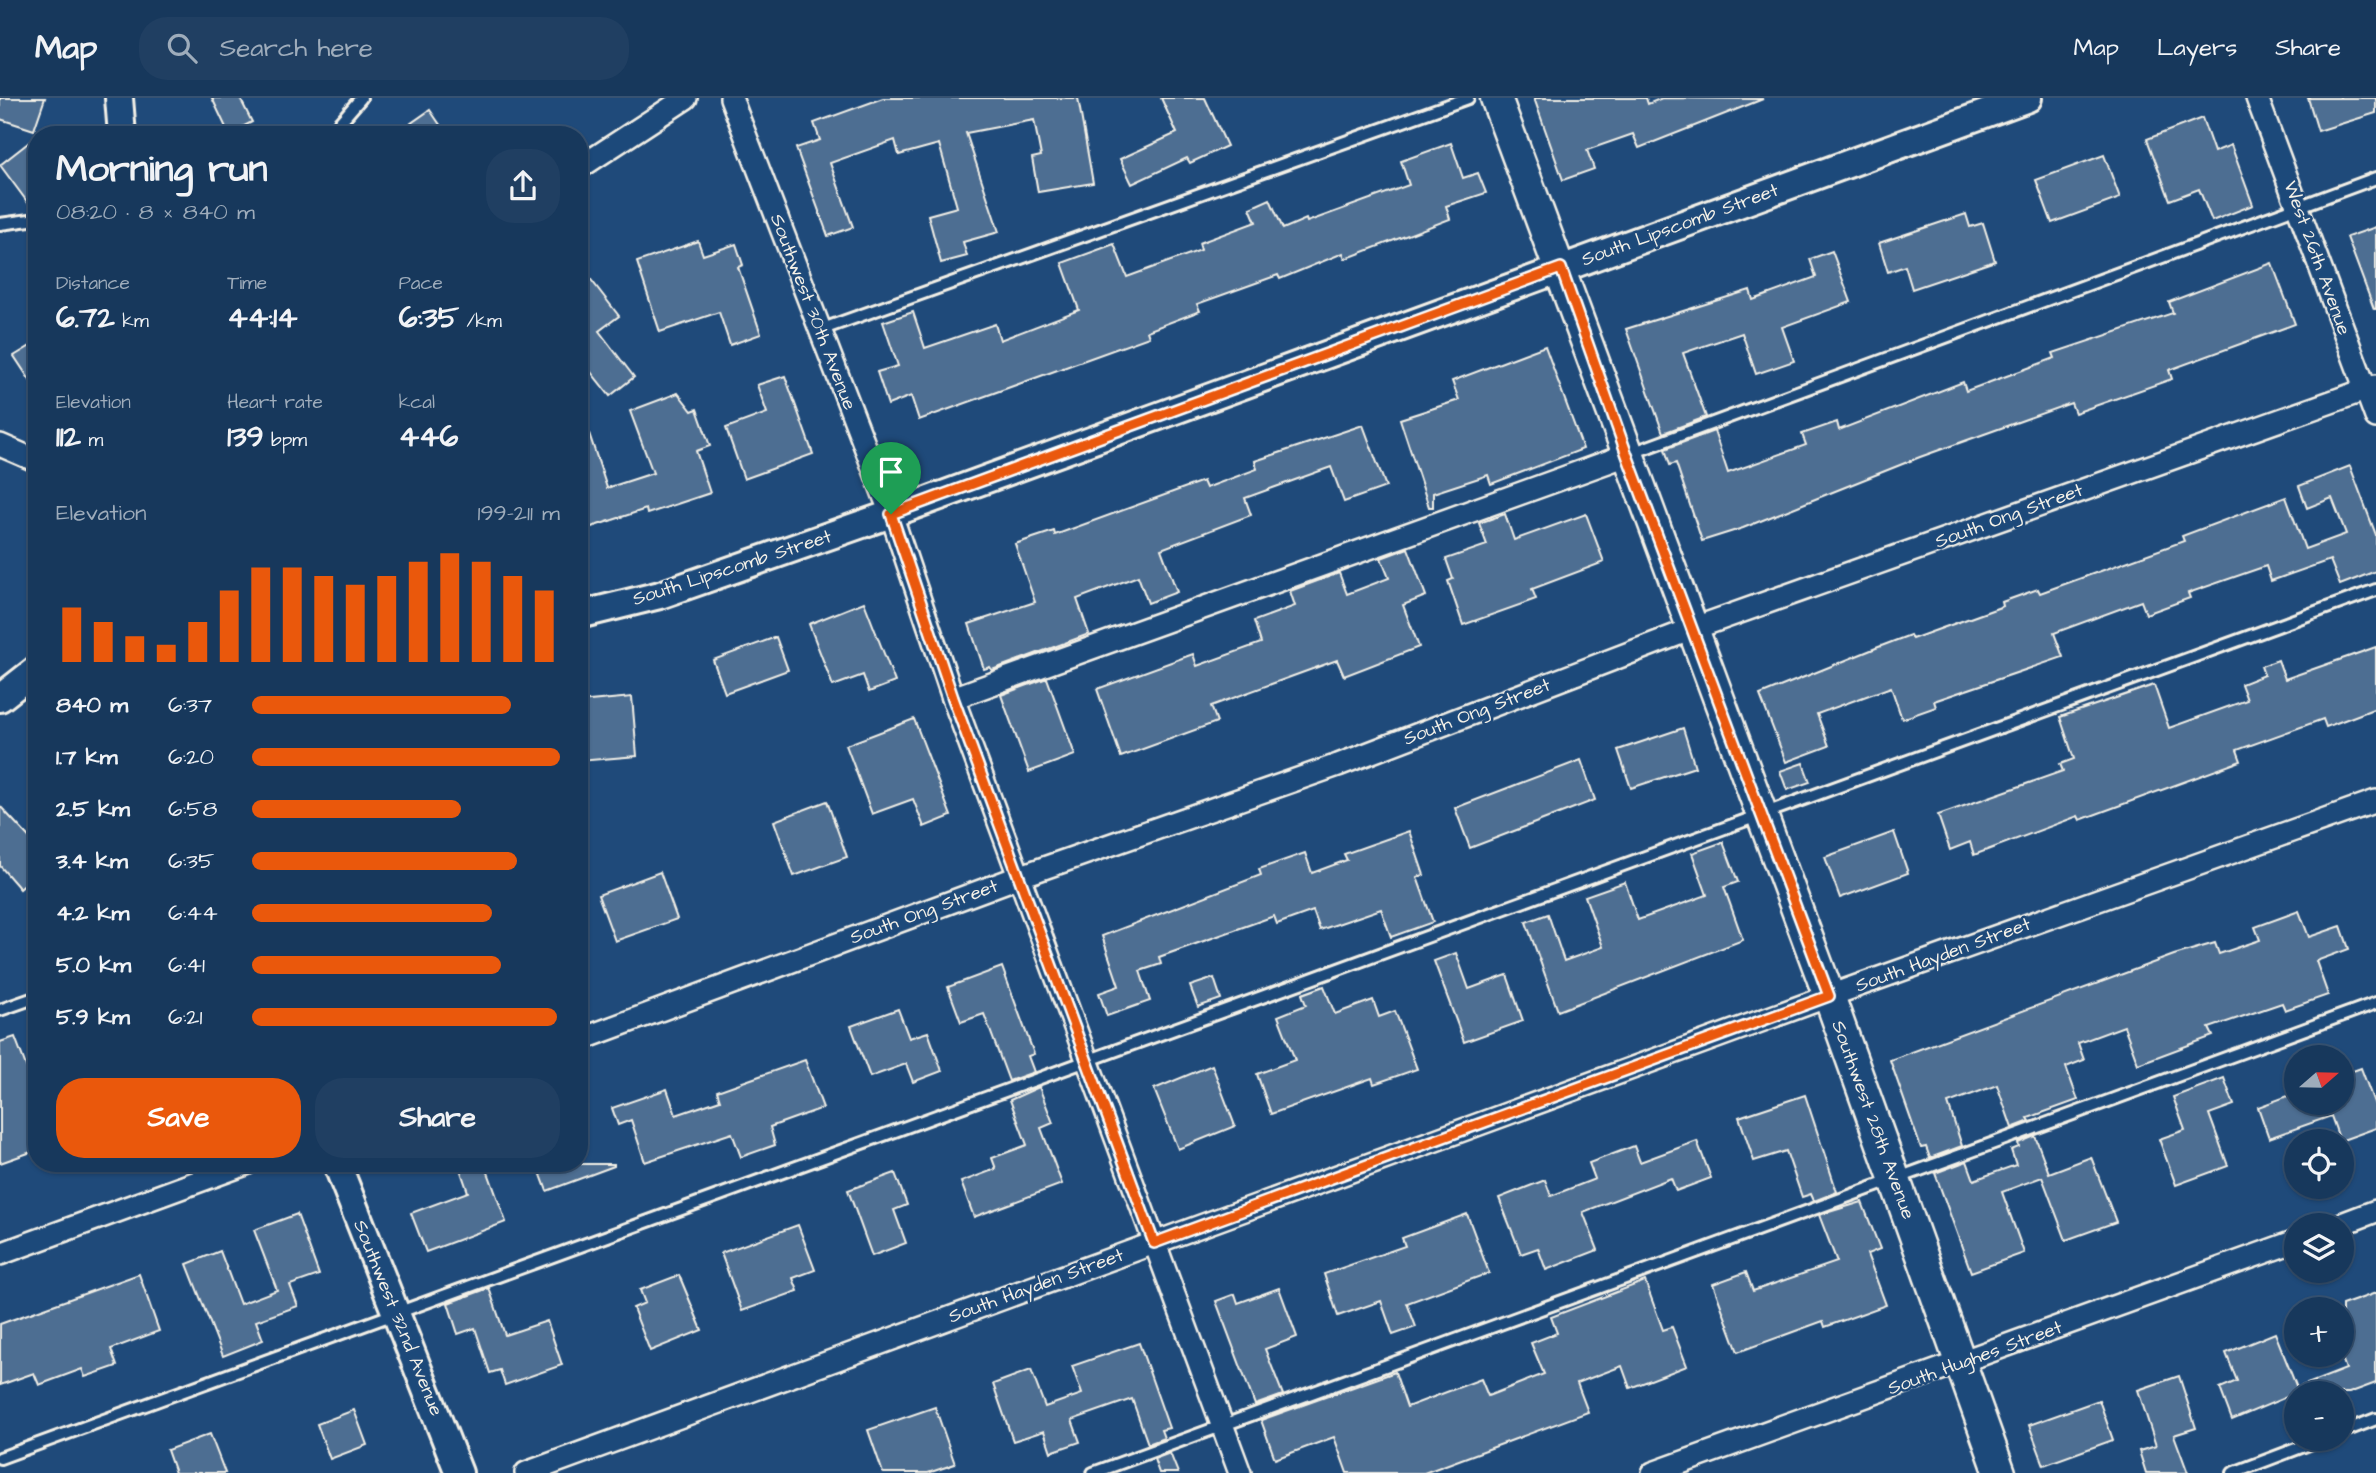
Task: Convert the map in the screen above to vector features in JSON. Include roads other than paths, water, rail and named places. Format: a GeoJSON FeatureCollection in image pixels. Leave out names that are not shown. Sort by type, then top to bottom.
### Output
{"type":"FeatureCollection","features":[{"type":"Feature","properties":{"kind":"main road","name":"Southwest 28th Avenue"},"geometry":{"type":"LineString","coordinates":[[1496,98],[1829,996],[2000,1473]]}},
{"type":"Feature","properties":{"kind":"street"},"geometry":{"type":"LineString","coordinates":[[119,98],[121,126]]}},
{"type":"Feature","properties":{"kind":"street"},"geometry":{"type":"LineString","coordinates":[[588,162],[686,98]]}},
{"type":"Feature","properties":{"kind":"street","name":"Southwest 30th Avenue"},"geometry":{"type":"LineString","coordinates":[[731,98],[891,514],[953,698],[1240,1473]]}},
{"type":"Feature","properties":{"kind":"street","name":"South Lipscomb Street"},"geometry":{"type":"LineString","coordinates":[[588,613],[660,595],[891,514],[2028,98]]}},
{"type":"Feature","properties":{"kind":"street","name":"West 26th Avenue"},"geometry":{"type":"LineString","coordinates":[[2257,98],[2371,388],[2376,417]]}},
{"type":"Feature","properties":{"kind":"street","name":"South Ong Street"},"geometry":{"type":"LineString","coordinates":[[588,1037],[1021,876],[1338,765],[1692,629],[2371,388]]}},
{"type":"Feature","properties":{"kind":"street"},"geometry":{"type":"LineString","coordinates":[[0,445],[28,457]]}},
{"type":"Feature","properties":{"kind":"street"},"geometry":{"type":"LineString","coordinates":[[953,698],[1627,455]]}},
{"type":"Feature","properties":{"kind":"street"},"geometry":{"type":"LineString","coordinates":[[0,698],[28,676]]}},
{"type":"Feature","properties":{"kind":"street","name":"South Hayden Street"},"geometry":{"type":"LineString","coordinates":[[526,1473],[1829,996],[2376,801]]}},
{"type":"Feature","properties":{"kind":"street"},"geometry":{"type":"LineString","coordinates":[[0,1255],[224,1172]]}},
{"type":"Feature","properties":{"kind":"street","name":"Southwest 32nd Avenue"},"geometry":{"type":"LineString","coordinates":[[340,1172],[459,1473]]}},
{"type":"Feature","properties":{"kind":"street"},"geometry":{"type":"LineString","coordinates":[[2354,1219],[2376,1211]]}},
{"type":"Feature","properties":{"kind":"street","name":"South Hughes Street"},"geometry":{"type":"LineString","coordinates":[[1653,1473],[2284,1245]]}},
{"type":"Feature","properties":{"kind":"lane"},"geometry":{"type":"LineString","coordinates":[[337,126],[361,98]]}},
{"type":"Feature","properties":{"kind":"lane"},"geometry":{"type":"LineString","coordinates":[[820,330],[1468,98]]}},
{"type":"Feature","properties":{"kind":"lane"},"geometry":{"type":"LineString","coordinates":[[1627,455],[2376,178]]}},
{"type":"Feature","properties":{"kind":"lane"},"geometry":{"type":"LineString","coordinates":[[0,224],[28,220]]}},
{"type":"Feature","properties":{"kind":"lane"},"geometry":{"type":"LineString","coordinates":[[0,1458],[2376,590]]}},
{"type":"Feature","properties":{"kind":"lane"},"geometry":{"type":"LineString","coordinates":[[0,1010],[28,1000]]}},
{"type":"Feature","properties":{"kind":"lane"},"geometry":{"type":"LineString","coordinates":[[1093,1473],[2376,1003]]}},
{"type":"Feature","properties":{"kind":"lane"},"geometry":{"type":"LineString","coordinates":[[2354,1427],[2376,1419]]}},
{"type":"Feature","properties":{"kind":"lane"},"geometry":{"type":"LineString","coordinates":[[2233,1473],[2291,1451]]}}]}
